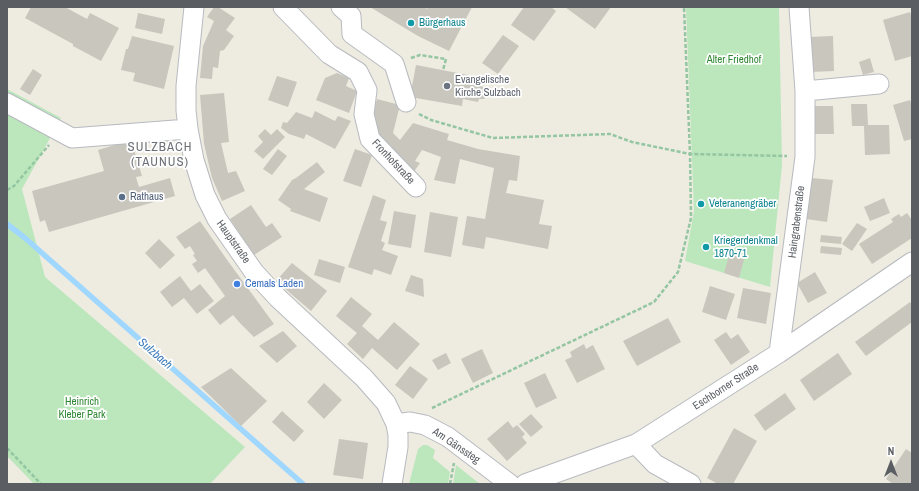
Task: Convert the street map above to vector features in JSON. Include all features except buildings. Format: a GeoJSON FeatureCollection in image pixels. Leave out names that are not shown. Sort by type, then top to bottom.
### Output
{"type":"FeatureCollection","features":[{"type":"Feature","properties":{"kind":"street","name":"Hauptstraße"},"geometry":{"type":"LineString","coordinates":[[194,7],[186,86],[188,129],[194,160],[205,196],[217,219],[254,272],[278,298],[374,388],[389,408],[396,424]]}},
{"type":"Feature","properties":{"kind":"street","name":"Fronhofstraße"},"geometry":{"type":"LineString","coordinates":[[283,7],[329,54],[358,72],[367,90],[364,114],[370,139],[416,187]]}},
{"type":"Feature","properties":{"kind":"street","name":"Haingrabenstraße"},"geometry":{"type":"LineString","coordinates":[[779,353],[805,157],[805,91],[799,7]]}},
{"type":"Feature","properties":{"kind":"street"},"geometry":{"type":"LineString","coordinates":[[345,10],[352,34],[394,64],[406,102]]}},
{"type":"Feature","properties":{"kind":"street"},"geometry":{"type":"LineString","coordinates":[[805,91],[879,84]]}},
{"type":"Feature","properties":{"kind":"street"},"geometry":{"type":"LineString","coordinates":[[7,103],[72,138],[188,129]]}},
{"type":"Feature","properties":{"kind":"street","name":"Eschborner Straße"},"geometry":{"type":"LineString","coordinates":[[526,484],[636,444],[779,353],[912,262]]}},
{"type":"Feature","properties":{"kind":"street","name":"Am Gänssteg"},"geometry":{"type":"LineString","coordinates":[[396,424],[410,422],[425,425],[448,437],[510,484]]}},
{"type":"Feature","properties":{"kind":"street"},"geometry":{"type":"LineString","coordinates":[[392,484],[398,446],[396,424]]}},
{"type":"Feature","properties":{"kind":"street"},"geometry":{"type":"LineString","coordinates":[[636,444],[655,464],[691,484]]}},
{"type":"Feature","properties":{"kind":"path"},"geometry":{"type":"LineString","coordinates":[[425,411],[654,302],[678,272],[691,218],[684,7]]}},
{"type":"Feature","properties":{"kind":"path"},"geometry":{"type":"LineString","coordinates":[[394,64],[420,55],[446,60],[443,70]]}},
{"type":"Feature","properties":{"kind":"path"},"geometry":{"type":"LineString","coordinates":[[406,102],[410,109],[431,120],[493,138],[610,134],[632,142],[690,154],[805,157]]}},
{"type":"Feature","properties":{"kind":"path"},"geometry":{"type":"LineString","coordinates":[[7,190],[14,186],[60,132]]}},
{"type":"Feature","properties":{"kind":"path"},"geometry":{"type":"LineString","coordinates":[[7,448],[41,484]]}},
{"type":"Feature","properties":{"kind":"green space","name":"Alter Friedhof"},"geometry":{"type":"Polygon","coordinates":[[[686,7],[779,7],[782,165],[770,287],[685,261],[694,211],[686,7]]]}},
{"type":"Feature","properties":{"kind":"green space","name":"Heinrich Kleber Park"},"geometry":{"type":"Polygon","coordinates":[[[7,89],[61,118],[22,189],[45,277],[245,447],[210,484],[34,484],[7,456],[7,89]]]}},
{"type":"Feature","properties":{"kind":"green space"},"geometry":{"type":"Polygon","coordinates":[[[423,445],[427,445],[435,450],[433,458],[450,472],[448,484],[409,484],[418,449],[423,445]]]}},
{"type":"Feature","properties":{"kind":"green space"},"geometry":{"type":"Polygon","coordinates":[[[456,465],[480,484],[453,484],[456,465]]]}},
{"type":"Feature","properties":{"kind":"waterway","name":"Sulzbach"},"geometry":{"type":"LineString","coordinates":[[7,224],[25,238],[303,484]]}},
{"type":"Feature","properties":{"kind":"place","name":"Bürgerhaus"},"geometry":{"type":"Point","coordinates":[411,23]}},
{"type":"Feature","properties":{"kind":"place","name":"Evangelische Kirche Sulzbach"},"geometry":{"type":"Point","coordinates":[447,86]}},
{"type":"Feature","properties":{"kind":"place","name":"Rathaus"},"geometry":{"type":"Point","coordinates":[122,197]}},
{"type":"Feature","properties":{"kind":"place","name":"Veteranengräber"},"geometry":{"type":"Point","coordinates":[701,204]}},
{"type":"Feature","properties":{"kind":"place","name":"Kriegerdenkmal 1870-71"},"geometry":{"type":"Point","coordinates":[706,247]}},
{"type":"Feature","properties":{"kind":"place","name":"Cemals Laden"},"geometry":{"type":"Point","coordinates":[237,284]}},
{"type":"Feature","properties":{"kind":"district","name":"SULZBACH (TAUNUS)"},"geometry":{"type":"Point","coordinates":[160,156]}}]}
